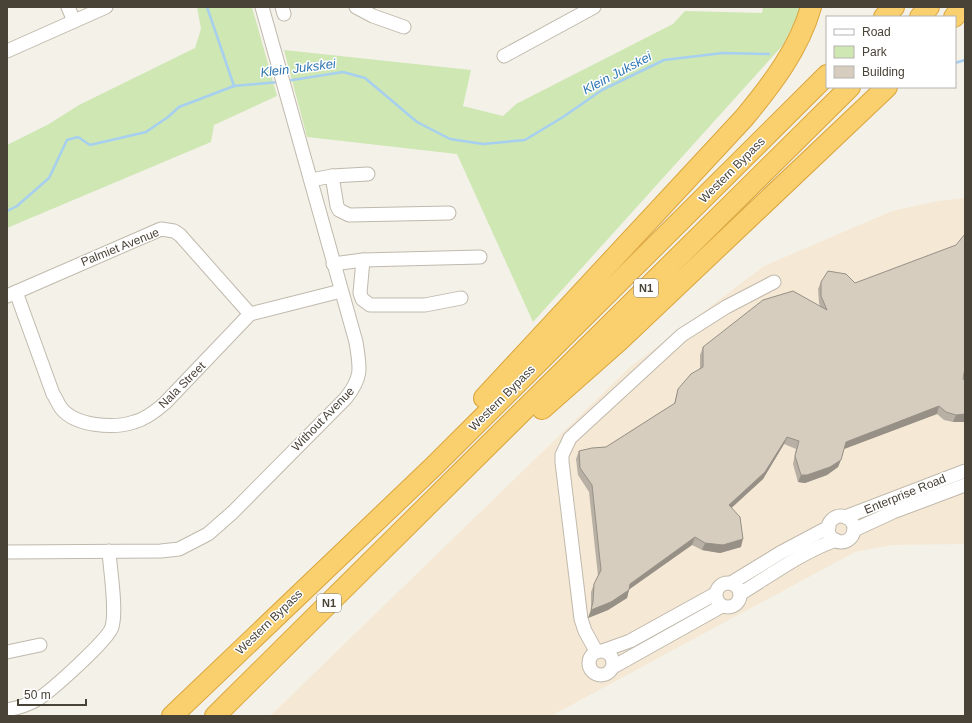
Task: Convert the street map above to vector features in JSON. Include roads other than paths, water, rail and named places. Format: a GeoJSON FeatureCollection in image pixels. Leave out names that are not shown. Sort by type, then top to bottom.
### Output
{"type":"FeatureCollection","features":[{"type":"Feature","properties":{"kind":"highway"},"geometry":{"type":"LineString","coordinates":[[434,466],[454,435],[496,384],[758,101],[788,59],[805,27],[811,7]]}},
{"type":"Feature","properties":{"kind":"highway"},"geometry":{"type":"LineString","coordinates":[[885,16],[894,7]]}},
{"type":"Feature","properties":{"kind":"highway"},"geometry":{"type":"LineString","coordinates":[[921,16],[930,7]]}},
{"type":"Feature","properties":{"kind":"highway"},"geometry":{"type":"LineString","coordinates":[[955,16],[963,7]]}},
{"type":"Feature","properties":{"kind":"highway","name":"Western Bypass"},"geometry":{"type":"LineString","coordinates":[[172,716],[434,466],[826,75]]}},
{"type":"Feature","properties":{"kind":"highway","name":"Western Bypass"},"geometry":{"type":"LineString","coordinates":[[215,716],[442,489],[849,88]]}},
{"type":"Feature","properties":{"kind":"highway"},"geometry":{"type":"LineString","coordinates":[[442,489],[535,415],[619,342],[886,88]]}},
{"type":"Feature","properties":{"kind":"street"},"geometry":{"type":"LineString","coordinates":[[68,7],[74,20]]}},
{"type":"Feature","properties":{"kind":"street"},"geometry":{"type":"LineString","coordinates":[[7,51],[106,7]]}},
{"type":"Feature","properties":{"kind":"street","name":"Without Avenue"},"geometry":{"type":"LineString","coordinates":[[7,552],[160,551],[179,548],[208,534],[233,512],[346,398],[358,382],[359,374],[356,342],[262,7]]}},
{"type":"Feature","properties":{"kind":"street"},"geometry":{"type":"LineString","coordinates":[[356,7],[373,16],[404,27]]}},
{"type":"Feature","properties":{"kind":"street"},"geometry":{"type":"LineString","coordinates":[[504,56],[594,7]]}},
{"type":"Feature","properties":{"kind":"street"},"geometry":{"type":"LineString","coordinates":[[311,180],[332,176],[368,174]]}},
{"type":"Feature","properties":{"kind":"street"},"geometry":{"type":"LineString","coordinates":[[332,176],[335,202],[339,210],[344,213],[449,213]]}},
{"type":"Feature","properties":{"kind":"street","name":"Palmiet Avenue"},"geometry":{"type":"LineString","coordinates":[[12,294],[161,228],[174,231],[180,236],[250,314]]}},
{"type":"Feature","properties":{"kind":"street"},"geometry":{"type":"LineString","coordinates":[[333,264],[363,260],[480,257]]}},
{"type":"Feature","properties":{"kind":"street"},"geometry":{"type":"LineString","coordinates":[[363,260],[360,293],[362,299],[370,305],[425,304],[461,298]]}},
{"type":"Feature","properties":{"kind":"street"},"geometry":{"type":"LineString","coordinates":[[613,667],[612,656],[601,651],[585,631],[581,619],[562,462],[566,444],[570,438],[682,335],[726,307],[774,282]]}},
{"type":"Feature","properties":{"kind":"street"},"geometry":{"type":"LineString","coordinates":[[250,314],[341,291]]}},
{"type":"Feature","properties":{"kind":"street","name":"Nala Street"},"geometry":{"type":"LineString","coordinates":[[12,294],[61,408],[72,417],[84,423],[100,425],[133,423],[150,416],[165,403],[250,314]]}},
{"type":"Feature","properties":{"kind":"street","name":"Enterprise Road"},"geometry":{"type":"LineString","coordinates":[[845,517],[965,471]]}},
{"type":"Feature","properties":{"kind":"street","name":"Enterprise Road"},"geometry":{"type":"LineString","coordinates":[[854,530],[893,512],[965,485]]}},
{"type":"Feature","properties":{"kind":"street"},"geometry":{"type":"LineString","coordinates":[[731,583],[738,588],[740,594],[739,600],[734,606],[722,606],[613,667],[610,671],[603,675],[592,672],[589,661],[593,654],[630,641],[715,594],[719,586],[723,583],[731,583],[780,553],[829,527],[836,517],[845,517],[852,522],[854,530],[847,540],[836,540],[826,544],[787,565],[740,594]]}},
{"type":"Feature","properties":{"kind":"street"},"geometry":{"type":"LineString","coordinates":[[829,527],[830,535],[836,540]]}},
{"type":"Feature","properties":{"kind":"street"},"geometry":{"type":"LineString","coordinates":[[7,710],[19,708],[39,698],[97,648],[112,628],[113,611],[109,551]]}},
{"type":"Feature","properties":{"kind":"street"},"geometry":{"type":"LineString","coordinates":[[715,594],[716,600],[722,606]]}},
{"type":"Feature","properties":{"kind":"street"},"geometry":{"type":"LineString","coordinates":[[7,652],[40,646]]}},
{"type":"Feature","properties":{"kind":"waterway"},"geometry":{"type":"LineString","coordinates":[[207,7],[234,86]]}},
{"type":"Feature","properties":{"kind":"waterway","name":"Klein Jukskei"},"geometry":{"type":"LineString","coordinates":[[286,81],[343,72],[365,78],[417,122],[450,139],[483,144],[525,140],[563,117],[602,90],[664,60],[723,53],[769,54]]}},
{"type":"Feature","properties":{"kind":"waterway","name":"Klein Jukskei"},"geometry":{"type":"LineString","coordinates":[[956,63],[965,60]]}},
{"type":"Feature","properties":{"kind":"waterway","name":"Klein Jukskei"},"geometry":{"type":"LineString","coordinates":[[7,211],[17,206],[49,178],[67,140],[78,137],[90,145],[146,132],[168,117],[179,107],[234,86],[279,82]]}}]}
